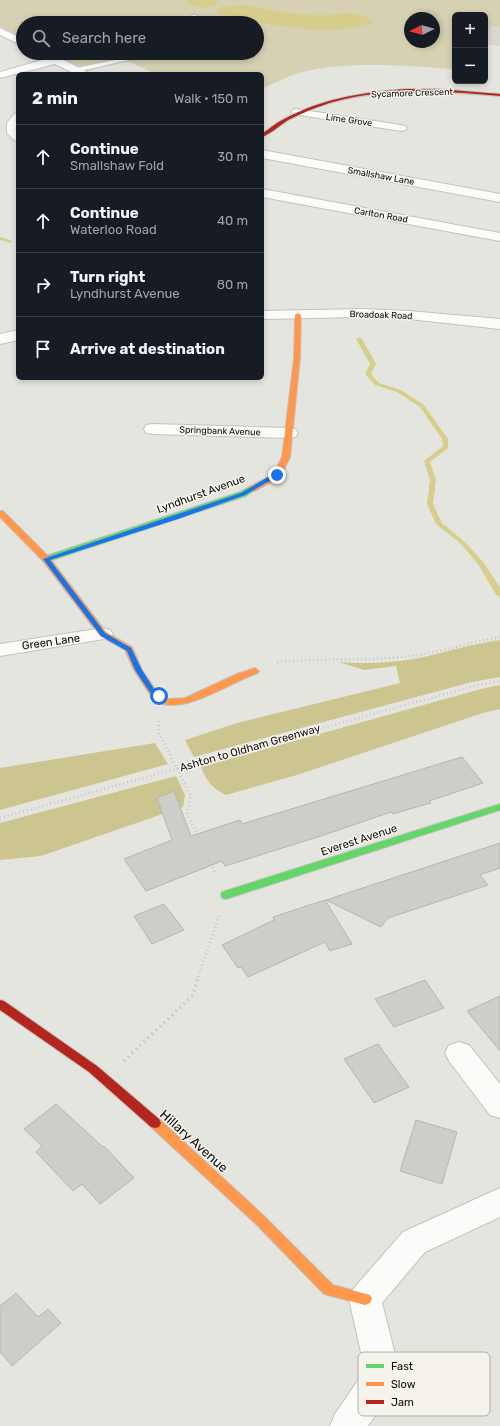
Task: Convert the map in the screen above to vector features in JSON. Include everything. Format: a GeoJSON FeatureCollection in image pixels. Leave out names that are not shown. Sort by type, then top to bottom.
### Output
{"type":"FeatureCollection","features":[{"type":"Feature","properties":{"kind":"street"},"geometry":{"type":"LineString","coordinates":[[0,31],[16,39]]}},
{"type":"Feature","properties":{"kind":"street"},"geometry":{"type":"LineString","coordinates":[[0,39],[12,37]]}},
{"type":"Feature","properties":{"kind":"street"},"geometry":{"type":"LineString","coordinates":[[0,74],[56,60],[80,72]]}},
{"type":"Feature","properties":{"kind":"street","name":"Sycamore Crescent"},"geometry":{"type":"LineString","coordinates":[[264,134],[274,126],[297,112],[329,102],[379,93],[455,91],[500,95]]}},
{"type":"Feature","properties":{"kind":"street","name":"Lime Grove"},"geometry":{"type":"LineString","coordinates":[[297,112],[401,128]]}},
{"type":"Feature","properties":{"kind":"street"},"geometry":{"type":"LineString","coordinates":[[15,120],[13,133],[16,135]]}},
{"type":"Feature","properties":{"kind":"street","name":"Smallshaw Lane"},"geometry":{"type":"LineString","coordinates":[[264,154],[500,198]]}},
{"type":"Feature","properties":{"kind":"street","name":"Carlton Road"},"geometry":{"type":"LineString","coordinates":[[264,193],[500,238]]}},
{"type":"Feature","properties":{"kind":"street","name":"Broadoak Road"},"geometry":{"type":"LineString","coordinates":[[264,315],[369,313],[409,315],[500,324]]}},
{"type":"Feature","properties":{"kind":"street","name":"Lyndhurst Avenue"},"geometry":{"type":"LineString","coordinates":[[46,559],[243,494],[277,475],[286,457],[297,358],[298,315]]}},
{"type":"Feature","properties":{"kind":"street"},"geometry":{"type":"LineString","coordinates":[[0,339],[16,335]]}},
{"type":"Feature","properties":{"kind":"street","name":"Springbank Avenue"},"geometry":{"type":"LineString","coordinates":[[152,429],[289,433]]}},
{"type":"Feature","properties":{"kind":"street"},"geometry":{"type":"LineString","coordinates":[[0,513],[46,559],[103,634],[129,650],[138,670],[152,691],[166,702],[187,701],[240,676],[255,671]]}},
{"type":"Feature","properties":{"kind":"street","name":"Green Lane"},"geometry":{"type":"LineString","coordinates":[[0,650],[103,634]]}},
{"type":"Feature","properties":{"kind":"street","name":"Everest Avenue"},"geometry":{"type":"LineString","coordinates":[[226,895],[500,807]]}},
{"type":"Feature","properties":{"kind":"street","name":"Hillary Avenue"},"geometry":{"type":"LineString","coordinates":[[0,1004],[106,1079],[182,1146],[260,1220],[329,1290],[365,1299]]}},
{"type":"Feature","properties":{"kind":"street"},"geometry":{"type":"LineString","coordinates":[[459,1053],[500,1106]]}},
{"type":"Feature","properties":{"kind":"street"},"geometry":{"type":"LineString","coordinates":[[378,1352],[365,1299],[414,1242],[500,1202]]}},
{"type":"Feature","properties":{"kind":"street"},"geometry":{"type":"LineString","coordinates":[[346,1426],[358,1409]]}},
{"type":"Feature","properties":{"kind":"lane"},"geometry":{"type":"LineString","coordinates":[[80,72],[129,60]]}},
{"type":"Feature","properties":{"kind":"path"},"geometry":{"type":"LineString","coordinates":[[255,671],[263,664],[295,660],[371,660],[420,655],[500,637]]}},
{"type":"Feature","properties":{"kind":"path","name":"Ashton to Oldham Greenway"},"geometry":{"type":"LineString","coordinates":[[0,818],[462,689],[500,681]]}},
{"type":"Feature","properties":{"kind":"path"},"geometry":{"type":"LineString","coordinates":[[106,1079],[192,996],[226,895],[187,813],[191,796],[159,733]]}},
{"type":"Feature","properties":{"kind":"shaded area"},"geometry":{"type":"Polygon","coordinates":[[[0,0],[500,0],[500,27],[492,26],[488,31],[488,12],[452,12],[452,69],[394,65],[328,67],[290,76],[264,88],[264,72],[152,72],[125,60],[264,60],[264,16],[16,16],[16,34],[0,26],[0,0]]]}},
{"type":"Feature","properties":{"kind":"shaded area"},"geometry":{"type":"Polygon","coordinates":[[[187,0],[218,0],[219,3],[207,7],[200,7],[188,3],[187,0]]]}},
{"type":"Feature","properties":{"kind":"shaded area"},"geometry":{"type":"Polygon","coordinates":[[[245,5],[279,12],[322,15],[351,13],[359,14],[374,22],[356,27],[337,29],[317,30],[296,28],[264,23],[264,16],[232,16],[218,13],[217,11],[220,7],[245,5]]]}},
{"type":"Feature","properties":{"kind":"shaded area"},"geometry":{"type":"Polygon","coordinates":[[[500,17],[500,46],[488,44],[488,31],[500,17]]]}},
{"type":"Feature","properties":{"kind":"shaded area"},"geometry":{"type":"Polygon","coordinates":[[[66,60],[112,60],[79,67],[66,60]]]}},
{"type":"Feature","properties":{"kind":"shaded area"},"geometry":{"type":"Polygon","coordinates":[[[500,640],[500,677],[472,682],[194,757],[185,740],[237,723],[400,683],[396,666],[364,670],[339,662],[379,663],[409,660],[500,640]]]}},
{"type":"Feature","properties":{"kind":"shaded area"},"geometry":{"type":"Polygon","coordinates":[[[500,685],[500,709],[483,713],[297,775],[226,795],[210,784],[201,767],[481,689],[500,685]]]}},
{"type":"Feature","properties":{"kind":"shaded area"},"geometry":{"type":"Polygon","coordinates":[[[155,743],[168,764],[0,810],[0,768],[155,743]]]}},
{"type":"Feature","properties":{"kind":"shaded area"},"geometry":{"type":"Polygon","coordinates":[[[176,776],[185,795],[183,807],[41,856],[0,860],[0,823],[176,776]]]}},
{"type":"Feature","properties":{"kind":"building"},"geometry":{"type":"Polygon","coordinates":[[[462,757],[483,783],[429,801],[431,803],[393,814],[391,812],[225,866],[222,861],[146,891],[124,859],[172,840],[157,798],[174,791],[191,836],[240,820],[242,824],[462,757]]]}},
{"type":"Feature","properties":{"kind":"building"},"geometry":{"type":"Polygon","coordinates":[[[500,843],[500,868],[480,875],[488,885],[388,918],[381,927],[326,900],[500,843]]]}},
{"type":"Feature","properties":{"kind":"building"},"geometry":{"type":"Polygon","coordinates":[[[325,900],[352,944],[330,951],[325,942],[248,977],[241,967],[238,968],[222,945],[274,920],[273,917],[325,900]]]}},
{"type":"Feature","properties":{"kind":"building"},"geometry":{"type":"Polygon","coordinates":[[[164,904],[184,930],[152,944],[134,916],[164,904]]]}},
{"type":"Feature","properties":{"kind":"building"},"geometry":{"type":"Polygon","coordinates":[[[425,980],[444,1008],[394,1027],[375,999],[425,980]]]}},
{"type":"Feature","properties":{"kind":"building"},"geometry":{"type":"Polygon","coordinates":[[[500,996],[500,1051],[467,1011],[500,996]]]}},
{"type":"Feature","properties":{"kind":"building"},"geometry":{"type":"Polygon","coordinates":[[[378,1044],[409,1087],[374,1103],[344,1059],[378,1044]]]}},
{"type":"Feature","properties":{"kind":"building"},"geometry":{"type":"Polygon","coordinates":[[[56,1104],[103,1147],[104,1146],[134,1178],[100,1204],[82,1184],[73,1191],[36,1152],[42,1146],[24,1129],[56,1104]]]}},
{"type":"Feature","properties":{"kind":"building"},"geometry":{"type":"Polygon","coordinates":[[[416,1120],[457,1132],[442,1184],[400,1171],[416,1120]]]}},
{"type":"Feature","properties":{"kind":"building"},"geometry":{"type":"Polygon","coordinates":[[[16,1293],[38,1317],[48,1309],[61,1323],[12,1366],[0,1352],[0,1306],[16,1293]]]}},
{"type":"Feature","properties":{"kind":"waterway"},"geometry":{"type":"LineString","coordinates":[[0,238],[10,242]]}},
{"type":"Feature","properties":{"kind":"waterway"},"geometry":{"type":"LineString","coordinates":[[359,339],[373,364],[368,374],[377,384],[399,391],[422,406],[445,439],[446,447],[427,461],[433,480],[430,504],[439,524],[463,543],[481,563],[500,595]]}},
{"type":"Feature","properties":{"kind":"traffic: fast"},"geometry":{"type":"LineString","coordinates":[[46,559],[243,494],[252,489]]}},
{"type":"Feature","properties":{"kind":"traffic: fast"},"geometry":{"type":"LineString","coordinates":[[226,895],[500,807]]}},
{"type":"Feature","properties":{"kind":"traffic: slow"},"geometry":{"type":"LineString","coordinates":[[252,489],[277,475],[286,457],[297,358],[298,315]]}},
{"type":"Feature","properties":{"kind":"traffic: slow"},"geometry":{"type":"LineString","coordinates":[[0,513],[46,559],[103,634],[129,649],[138,670],[152,691],[166,702],[187,701],[240,676],[255,671]]}},
{"type":"Feature","properties":{"kind":"traffic: slow"},"geometry":{"type":"LineString","coordinates":[[155,1123],[260,1220],[329,1290],[365,1299]]}},
{"type":"Feature","properties":{"kind":"traffic: jam"},"geometry":{"type":"LineString","coordinates":[[264,135],[288,118],[316,106],[345,97],[376,92],[407,90],[438,90],[500,95]]}},
{"type":"Feature","properties":{"kind":"traffic: jam"},"geometry":{"type":"LineString","coordinates":[[0,1004],[93,1069],[155,1123]]}},
{"type":"Feature","properties":{"kind":"route"},"geometry":{"type":"LineString","coordinates":[[159,696],[152,691],[138,670],[129,650],[103,634],[46,559],[243,494],[277,475]]}}]}
